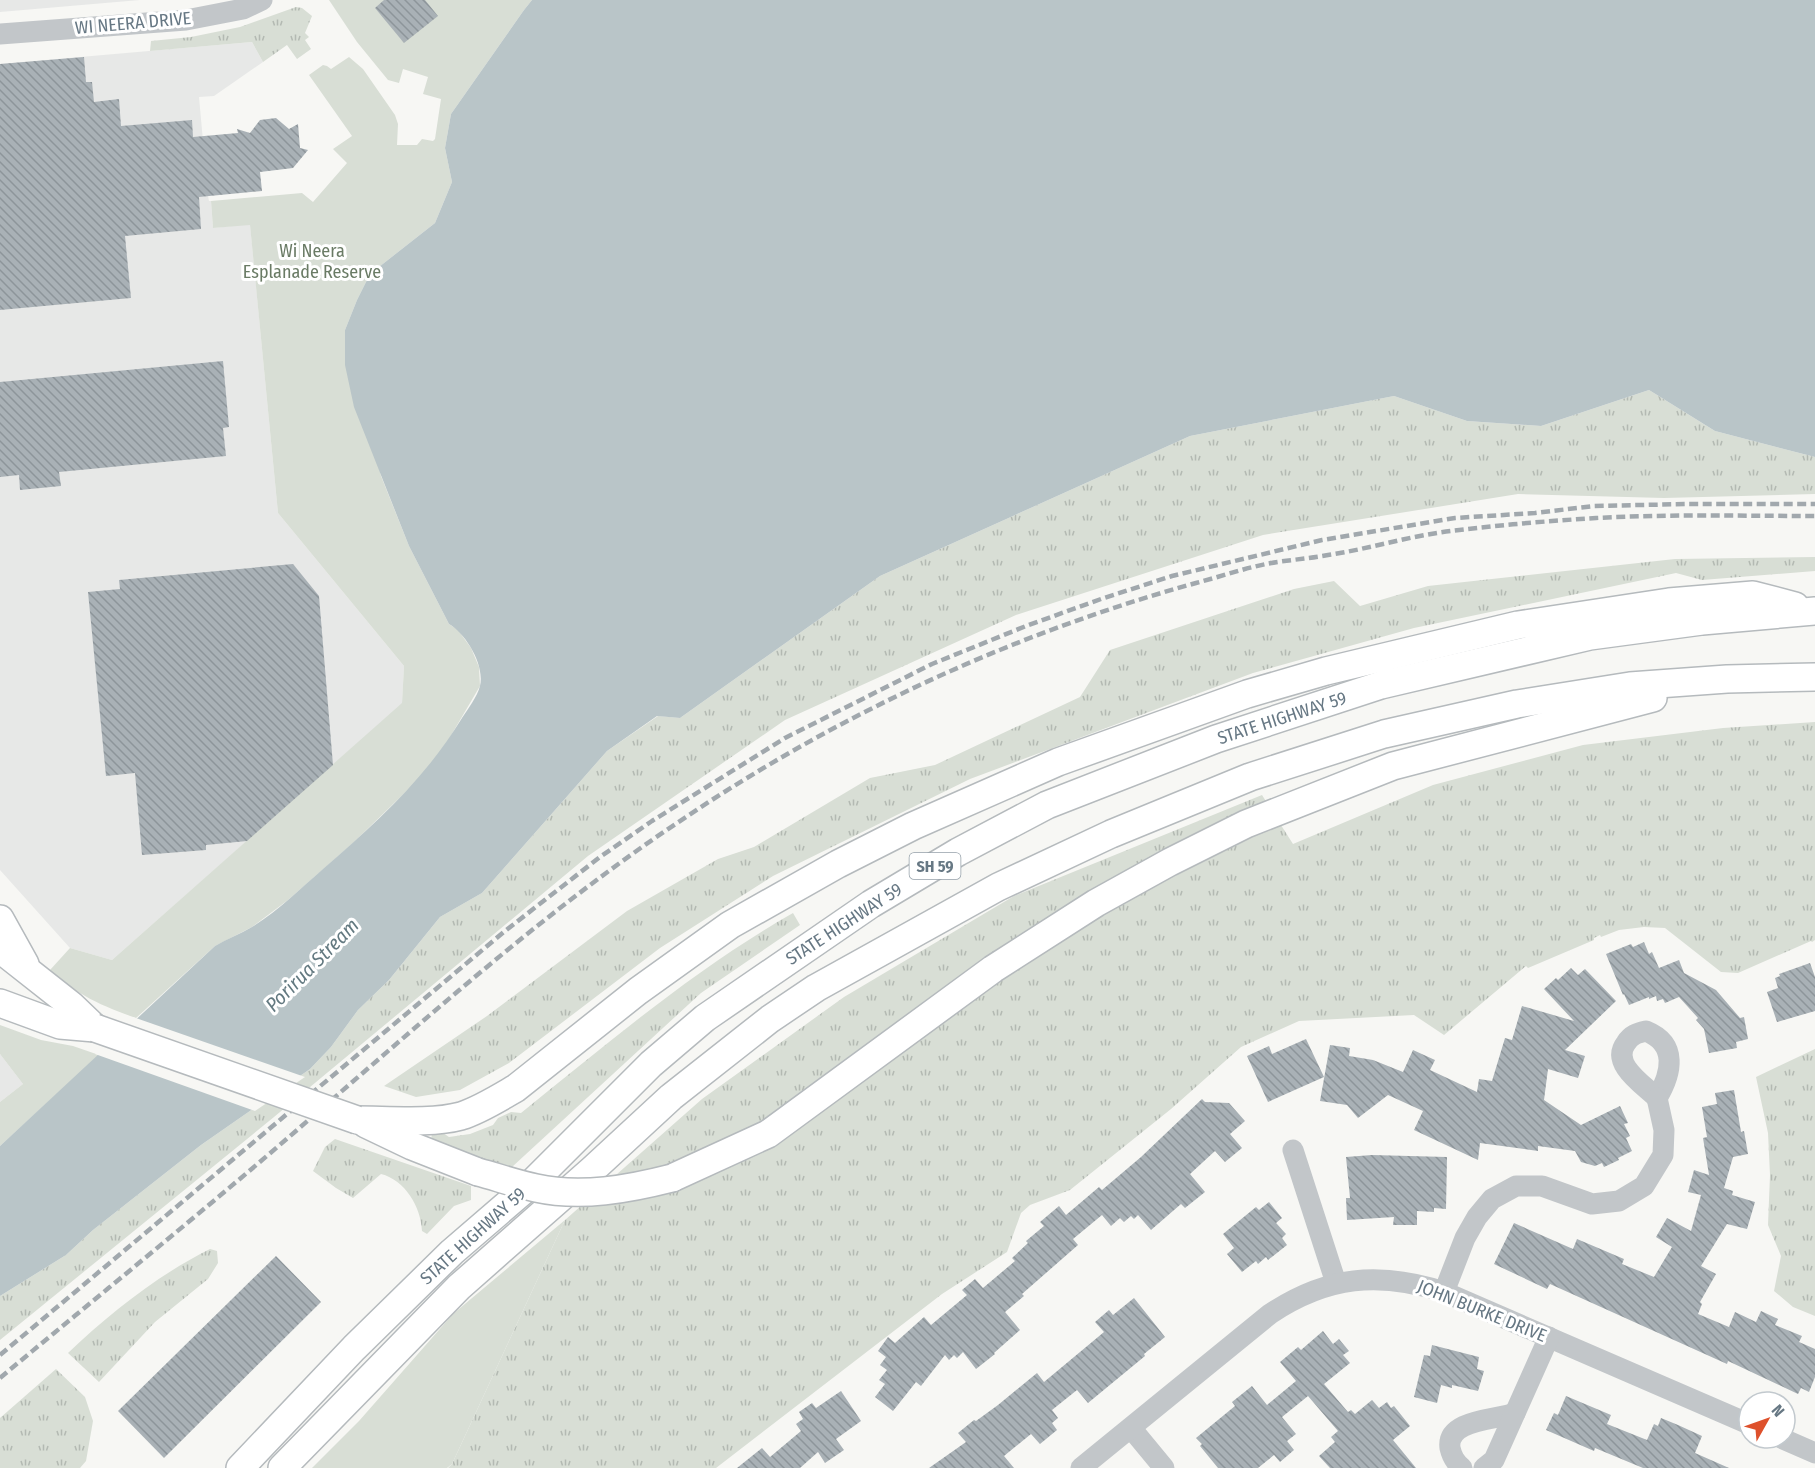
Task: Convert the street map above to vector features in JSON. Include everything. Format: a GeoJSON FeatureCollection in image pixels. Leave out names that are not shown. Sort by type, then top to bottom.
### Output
{"type":"FeatureCollection","features":[{"type":"Feature","properties":{"kind":"main road"},"geometry":{"type":"LineString","coordinates":[[357,1120],[422,1120],[461,1116],[494,1100],[516,1088],[623,1002],[692,951],[730,925],[838,864],[913,826],[1058,762],[1176,718],[1326,671],[1518,625],[1669,602],[1753,595],[1815,610]]}},
{"type":"Feature","properties":{"kind":"main road","name":"STATE HIGHWAY 59"},"geometry":{"type":"LineString","coordinates":[[240,1468],[354,1348],[444,1260],[531,1184],[651,1064],[705,1018],[871,903],[958,852],[1047,805],[1216,739],[1381,685],[1590,636],[1702,621],[1815,610]]}},
{"type":"Feature","properties":{"kind":"main road","name":"STATE HIGHWAY 59"},"geometry":{"type":"LineString","coordinates":[[282,1468],[459,1287],[671,1097],[770,1019],[816,988],[987,893],[1111,834],[1250,777],[1384,734],[1517,704],[1630,686],[1727,679],[1815,677]]}},
{"type":"Feature","properties":{"kind":"main road"},"geometry":{"type":"LineString","coordinates":[[0,1003],[60,1025],[95,1028],[357,1120],[412,1146],[478,1172],[537,1188],[559,1191],[630,1189],[672,1178],[768,1134],[993,969],[1105,898],[1246,824],[1394,766],[1727,679]]}},
{"type":"Feature","properties":{"kind":"main road"},"geometry":{"type":"LineString","coordinates":[[0,919],[28,970]]}},
{"type":"Feature","properties":{"kind":"main road"},"geometry":{"type":"LineString","coordinates":[[0,949],[71,1005],[95,1028]]}},
{"type":"Feature","properties":{"kind":"street","name":"WI NEERA DRIVE"},"geometry":{"type":"LineString","coordinates":[[0,34],[186,20],[243,9],[262,0]]}},
{"type":"Feature","properties":{"kind":"street"},"geometry":{"type":"LineString","coordinates":[[1444,1292],[1465,1238],[1477,1217],[1492,1199],[1516,1186],[1542,1186],[1592,1204],[1618,1201],[1644,1186],[1663,1155],[1664,1130],[1658,1098]]}},
{"type":"Feature","properties":{"kind":"street"},"geometry":{"type":"LineString","coordinates":[[1293,1150],[1336,1283]]}},
{"type":"Feature","properties":{"kind":"street","name":"JOHN BURKE DRIVE"},"geometry":{"type":"LineString","coordinates":[[1081,1468],[1270,1314],[1295,1298],[1336,1283],[1377,1278],[1407,1282],[1444,1292],[1737,1419]]}},
{"type":"Feature","properties":{"kind":"street"},"geometry":{"type":"LineString","coordinates":[[1484,1468],[1494,1460],[1549,1337]]}},
{"type":"Feature","properties":{"kind":"street"},"geometry":{"type":"LineString","coordinates":[[1462,1468],[1451,1455],[1450,1443],[1452,1436],[1460,1427],[1515,1413]]}},
{"type":"Feature","properties":{"kind":"street"},"geometry":{"type":"LineString","coordinates":[[1131,1428],[1164,1468]]}},
{"type":"Feature","properties":{"kind":"street"},"geometry":{"type":"LineString","coordinates":[[1797,1445],[1815,1453]]}},
{"type":"Feature","properties":{"kind":"shaded area"},"geometry":{"type":"Polygon","coordinates":[[[0,0],[140,0],[0,12],[0,0]]]}},
{"type":"Feature","properties":{"kind":"shaded area"},"geometry":{"type":"Polygon","coordinates":[[[252,42],[263,62],[214,96],[199,97],[213,228],[250,224],[278,513],[404,666],[402,704],[112,960],[70,948],[0,870],[0,64],[252,42]]]}},
{"type":"Feature","properties":{"kind":"shaded area"},"geometry":{"type":"Polygon","coordinates":[[[0,1054],[23,1084],[0,1102],[0,1054]]]}},
{"type":"Feature","properties":{"kind":"green space","name":"Wi Neera Esplanade Reserve"},"geometry":{"type":"Polygon","coordinates":[[[329,0],[532,0],[451,114],[445,148],[452,182],[435,223],[370,274],[345,330],[381,476],[409,546],[449,624],[458,630],[471,648],[479,667],[480,686],[446,744],[419,779],[353,843],[288,900],[252,927],[215,946],[136,1018],[90,999],[50,970],[70,948],[112,960],[402,703],[404,666],[278,513],[250,225],[213,228],[211,201],[302,193],[313,202],[347,163],[333,149],[352,136],[309,75],[323,65],[331,69],[349,57],[363,69],[395,115],[398,124],[397,145],[417,145],[422,139],[433,141],[435,139],[441,99],[423,94],[428,77],[403,69],[399,83],[388,80],[357,42],[329,0]]]}},
{"type":"Feature","properties":{"kind":"green space"},"geometry":{"type":"Polygon","coordinates":[[[296,7],[302,8],[312,16],[305,33],[309,37],[305,40],[311,49],[297,59],[287,45],[263,62],[252,42],[150,51],[151,41],[191,37],[240,27],[296,7]]]}},
{"type":"Feature","properties":{"kind":"green space"},"geometry":{"type":"Polygon","coordinates":[[[1649,390],[1715,431],[1815,457],[1815,494],[1664,498],[1518,494],[1263,535],[1016,615],[785,720],[588,856],[274,1117],[0,1340],[0,1296],[66,1255],[93,1230],[201,1145],[310,1069],[331,1047],[358,1010],[389,980],[440,917],[482,893],[607,751],[658,716],[680,718],[880,576],[1190,436],[1394,396],[1467,421],[1541,426],[1649,390]]]}},
{"type":"Feature","properties":{"kind":"green space"},"geometry":{"type":"Polygon","coordinates":[[[1815,557],[1815,571],[1702,580],[1676,573],[1414,628],[1253,673],[970,779],[773,876],[660,948],[509,1063],[460,1090],[416,1097],[384,1086],[487,1016],[627,911],[718,859],[754,847],[870,778],[935,765],[1080,697],[1110,650],[1294,589],[1334,581],[1360,606],[1428,586],[1675,559],[1815,557]]]}},
{"type":"Feature","properties":{"kind":"green space"},"geometry":{"type":"Polygon","coordinates":[[[1815,722],[1815,940],[1812,942],[1738,973],[1721,972],[1665,928],[1644,927],[1619,930],[1601,937],[1600,935],[1594,940],[1528,968],[1526,966],[1444,1035],[1414,1015],[1299,1021],[1241,1047],[1171,1109],[1070,1190],[1030,1205],[1021,1213],[1007,1252],[942,1294],[716,1468],[448,1468],[452,1464],[565,1220],[702,1099],[844,997],[1014,896],[1262,795],[1293,844],[1433,785],[1583,745],[1723,728],[1815,722]]]}},
{"type":"Feature","properties":{"kind":"green space"},"geometry":{"type":"Polygon","coordinates":[[[793,913],[800,925],[701,993],[512,1167],[431,1143],[432,1132],[440,1131],[449,1137],[470,1134],[493,1125],[498,1118],[511,1112],[521,1113],[687,982],[793,913]]]}},
{"type":"Feature","properties":{"kind":"green space"},"geometry":{"type":"Polygon","coordinates":[[[0,1025],[41,1040],[73,1046],[99,1055],[0,1146],[0,1102],[23,1084],[0,1054],[0,1025]]]}},
{"type":"Feature","properties":{"kind":"green space"},"geometry":{"type":"Polygon","coordinates":[[[1815,1049],[1815,1316],[1793,1307],[1774,1291],[1781,1256],[1768,1225],[1770,1175],[1768,1133],[1756,1077],[1815,1049]]]}},
{"type":"Feature","properties":{"kind":"green space"},"geometry":{"type":"Polygon","coordinates":[[[335,1139],[471,1186],[471,1200],[454,1206],[427,1234],[422,1231],[419,1213],[410,1196],[390,1177],[381,1174],[353,1198],[313,1171],[325,1147],[335,1139]]]}},
{"type":"Feature","properties":{"kind":"green space"},"geometry":{"type":"Polygon","coordinates":[[[565,1220],[452,1464],[447,1468],[312,1468],[359,1421],[453,1314],[565,1220]]]}},
{"type":"Feature","properties":{"kind":"green space"},"geometry":{"type":"Polygon","coordinates":[[[210,1249],[217,1251],[218,1263],[208,1279],[155,1322],[99,1382],[68,1353],[135,1296],[210,1249]]]}},
{"type":"Feature","properties":{"kind":"green space"},"geometry":{"type":"Polygon","coordinates":[[[56,1369],[85,1397],[93,1421],[86,1461],[80,1468],[0,1468],[0,1418],[56,1369]]]}},
{"type":"Feature","properties":{"kind":"water","name":"Porirua Stream"},"geometry":{"type":"Polygon","coordinates":[[[532,0],[1815,0],[1815,457],[1715,431],[1649,390],[1541,426],[1467,421],[1394,396],[1190,436],[880,576],[680,718],[657,716],[607,751],[482,893],[440,917],[389,980],[358,1010],[331,1047],[310,1069],[201,1145],[93,1230],[66,1255],[0,1296],[0,1146],[215,946],[252,927],[271,914],[381,817],[432,761],[470,707],[479,690],[481,678],[477,660],[468,642],[449,624],[409,546],[354,407],[345,365],[345,330],[370,274],[435,223],[452,182],[445,148],[451,114],[532,0]]]}},
{"type":"Feature","properties":{"kind":"pier"},"geometry":{"type":"Polygon","coordinates":[[[133,1017],[305,1077],[255,1111],[95,1054],[133,1017]]]}},
{"type":"Feature","properties":{"kind":"building"},"geometry":{"type":"Polygon","coordinates":[[[384,0],[425,0],[438,16],[404,43],[375,8],[384,0]]]}},
{"type":"Feature","properties":{"kind":"building"},"geometry":{"type":"Polygon","coordinates":[[[84,57],[86,82],[92,82],[94,102],[119,99],[121,126],[192,120],[193,137],[238,133],[237,129],[250,133],[260,120],[276,118],[289,129],[298,124],[300,148],[308,150],[293,168],[260,172],[262,191],[199,197],[201,229],[125,236],[131,298],[0,310],[0,64],[84,57]]]}},
{"type":"Feature","properties":{"kind":"building"},"geometry":{"type":"Polygon","coordinates":[[[223,361],[229,427],[223,428],[226,456],[59,472],[61,486],[20,490],[19,475],[0,477],[0,382],[223,361]]]}},
{"type":"Feature","properties":{"kind":"building"},"geometry":{"type":"Polygon","coordinates":[[[293,564],[319,596],[333,765],[247,841],[206,845],[206,850],[142,855],[135,773],[106,776],[88,592],[120,589],[119,580],[293,564]]]}},
{"type":"Feature","properties":{"kind":"building"},"geometry":{"type":"Polygon","coordinates":[[[1644,942],[1649,954],[1652,952],[1659,968],[1679,960],[1684,973],[1716,990],[1740,1018],[1744,1017],[1748,1039],[1736,1042],[1737,1048],[1709,1053],[1704,1029],[1696,1020],[1698,1018],[1679,997],[1665,1003],[1663,999],[1657,1001],[1656,996],[1649,999],[1649,997],[1629,1005],[1606,954],[1631,944],[1633,947],[1644,942]]]}},
{"type":"Feature","properties":{"kind":"building"},"geometry":{"type":"Polygon","coordinates":[[[1810,963],[1815,977],[1815,1011],[1777,1022],[1767,992],[1778,988],[1775,978],[1780,976],[1779,974],[1810,963]]]}},
{"type":"Feature","properties":{"kind":"building"},"geometry":{"type":"Polygon","coordinates":[[[1571,968],[1578,975],[1585,969],[1616,1001],[1565,1050],[1585,1056],[1578,1078],[1548,1069],[1544,1100],[1581,1125],[1620,1106],[1628,1123],[1624,1124],[1630,1136],[1626,1138],[1632,1151],[1618,1158],[1619,1160],[1604,1167],[1602,1163],[1595,1166],[1581,1162],[1575,1151],[1538,1146],[1538,1151],[1480,1143],[1478,1160],[1414,1130],[1423,1111],[1388,1095],[1358,1118],[1347,1105],[1320,1101],[1330,1045],[1350,1048],[1349,1056],[1373,1060],[1403,1072],[1413,1050],[1435,1060],[1430,1070],[1477,1092],[1479,1079],[1492,1081],[1505,1038],[1512,1040],[1522,1006],[1574,1021],[1544,989],[1571,968]]]}},
{"type":"Feature","properties":{"kind":"building"},"geometry":{"type":"Polygon","coordinates":[[[1306,1039],[1324,1077],[1268,1102],[1247,1056],[1269,1046],[1272,1054],[1306,1039]]]}},
{"type":"Feature","properties":{"kind":"building"},"geometry":{"type":"Polygon","coordinates":[[[1734,1090],[1741,1132],[1744,1131],[1748,1154],[1733,1157],[1724,1188],[1733,1191],[1732,1195],[1755,1202],[1747,1229],[1727,1224],[1701,1266],[1716,1274],[1700,1302],[1702,1304],[1698,1314],[1729,1327],[1735,1312],[1756,1322],[1761,1311],[1778,1319],[1775,1325],[1802,1336],[1799,1342],[1815,1349],[1815,1377],[1809,1392],[1801,1388],[1798,1394],[1797,1390],[1790,1390],[1728,1361],[1727,1364],[1550,1284],[1547,1289],[1494,1264],[1514,1223],[1573,1249],[1577,1239],[1624,1259],[1622,1264],[1654,1277],[1672,1247],[1656,1237],[1667,1218],[1691,1231],[1701,1195],[1688,1192],[1694,1170],[1709,1175],[1703,1138],[1707,1137],[1702,1107],[1717,1104],[1715,1093],[1734,1090]]]}},
{"type":"Feature","properties":{"kind":"building"},"geometry":{"type":"Polygon","coordinates":[[[1202,1099],[1205,1102],[1229,1103],[1245,1121],[1230,1134],[1242,1148],[1225,1162],[1215,1151],[1190,1174],[1205,1192],[1185,1208],[1181,1204],[1151,1230],[1138,1215],[1134,1219],[1131,1216],[1124,1222],[1120,1218],[1111,1226],[1102,1215],[1073,1239],[1078,1245],[1005,1312],[1020,1330],[995,1354],[976,1369],[963,1352],[957,1358],[954,1355],[949,1360],[945,1355],[921,1386],[916,1382],[893,1411],[875,1397],[885,1384],[879,1380],[887,1370],[880,1365],[886,1357],[878,1351],[888,1337],[895,1343],[924,1317],[931,1325],[967,1295],[962,1290],[975,1279],[983,1288],[1015,1261],[1012,1258],[1028,1243],[1026,1241],[1044,1226],[1040,1222],[1059,1206],[1066,1215],[1099,1187],[1102,1190],[1141,1157],[1202,1099]]]}},
{"type":"Feature","properties":{"kind":"building"},"geometry":{"type":"Polygon","coordinates":[[[1372,1155],[1447,1157],[1446,1209],[1434,1208],[1434,1212],[1417,1211],[1417,1225],[1393,1225],[1394,1217],[1347,1220],[1346,1198],[1350,1198],[1346,1157],[1372,1155]]]}},
{"type":"Feature","properties":{"kind":"building"},"geometry":{"type":"Polygon","coordinates":[[[1269,1202],[1282,1218],[1276,1223],[1286,1234],[1282,1238],[1287,1245],[1268,1260],[1266,1257],[1258,1264],[1256,1261],[1242,1272],[1227,1254],[1234,1248],[1223,1234],[1256,1207],[1259,1210],[1269,1202]]]}},
{"type":"Feature","properties":{"kind":"building"},"geometry":{"type":"Polygon","coordinates":[[[276,1256],[321,1302],[164,1458],[118,1411],[276,1256]]]}},
{"type":"Feature","properties":{"kind":"building"},"geometry":{"type":"Polygon","coordinates":[[[1134,1298],[1165,1337],[1088,1403],[1077,1390],[1052,1410],[1058,1418],[1052,1423],[1057,1430],[1040,1444],[1031,1434],[1004,1456],[1014,1468],[929,1468],[966,1442],[958,1433],[998,1405],[1037,1373],[1044,1382],[1104,1332],[1095,1322],[1109,1310],[1113,1315],[1134,1298]]]}},
{"type":"Feature","properties":{"kind":"building"},"geometry":{"type":"Polygon","coordinates":[[[1323,1331],[1333,1344],[1339,1339],[1349,1351],[1343,1355],[1350,1363],[1324,1384],[1348,1412],[1351,1410],[1355,1414],[1372,1400],[1379,1408],[1387,1402],[1391,1408],[1394,1406],[1410,1426],[1393,1440],[1416,1468],[1330,1468],[1319,1456],[1335,1442],[1331,1437],[1338,1431],[1308,1396],[1282,1417],[1296,1434],[1287,1441],[1294,1450],[1280,1462],[1274,1455],[1258,1468],[1218,1468],[1196,1438],[1235,1406],[1232,1402],[1252,1386],[1267,1405],[1296,1381],[1280,1362],[1298,1347],[1301,1350],[1323,1331]]]}},
{"type":"Feature","properties":{"kind":"building"},"geometry":{"type":"Polygon","coordinates":[[[1432,1345],[1479,1357],[1477,1369],[1484,1371],[1478,1391],[1441,1385],[1437,1403],[1414,1397],[1424,1355],[1430,1356],[1432,1345]]]}},
{"type":"Feature","properties":{"kind":"building"},"geometry":{"type":"Polygon","coordinates":[[[841,1391],[861,1421],[836,1439],[844,1450],[825,1463],[818,1452],[800,1468],[737,1468],[762,1448],[770,1457],[801,1431],[796,1424],[803,1419],[799,1412],[812,1403],[816,1408],[841,1391]]]}},
{"type":"Feature","properties":{"kind":"building"},"geometry":{"type":"Polygon","coordinates":[[[1566,1396],[1611,1415],[1607,1424],[1647,1440],[1654,1424],[1658,1426],[1661,1418],[1678,1425],[1702,1436],[1695,1453],[1729,1468],[1643,1468],[1595,1448],[1594,1451],[1546,1430],[1554,1413],[1558,1415],[1566,1396]]]}},
{"type":"Feature","properties":{"kind":"railway"},"geometry":{"type":"LineString","coordinates":[[0,1355],[505,931],[600,857],[652,821],[785,738],[932,664],[1026,626],[1172,576],[1322,540],[1455,518],[1535,513],[1594,506],[1815,504]]}},
{"type":"Feature","properties":{"kind":"railway"},"geometry":{"type":"LineString","coordinates":[[0,1378],[235,1183],[490,964],[582,891],[629,856],[737,784],[862,713],[926,682],[1059,627],[1127,604],[1266,564],[1343,552],[1435,533],[1524,523],[1651,516],[1815,516]]}}]}
